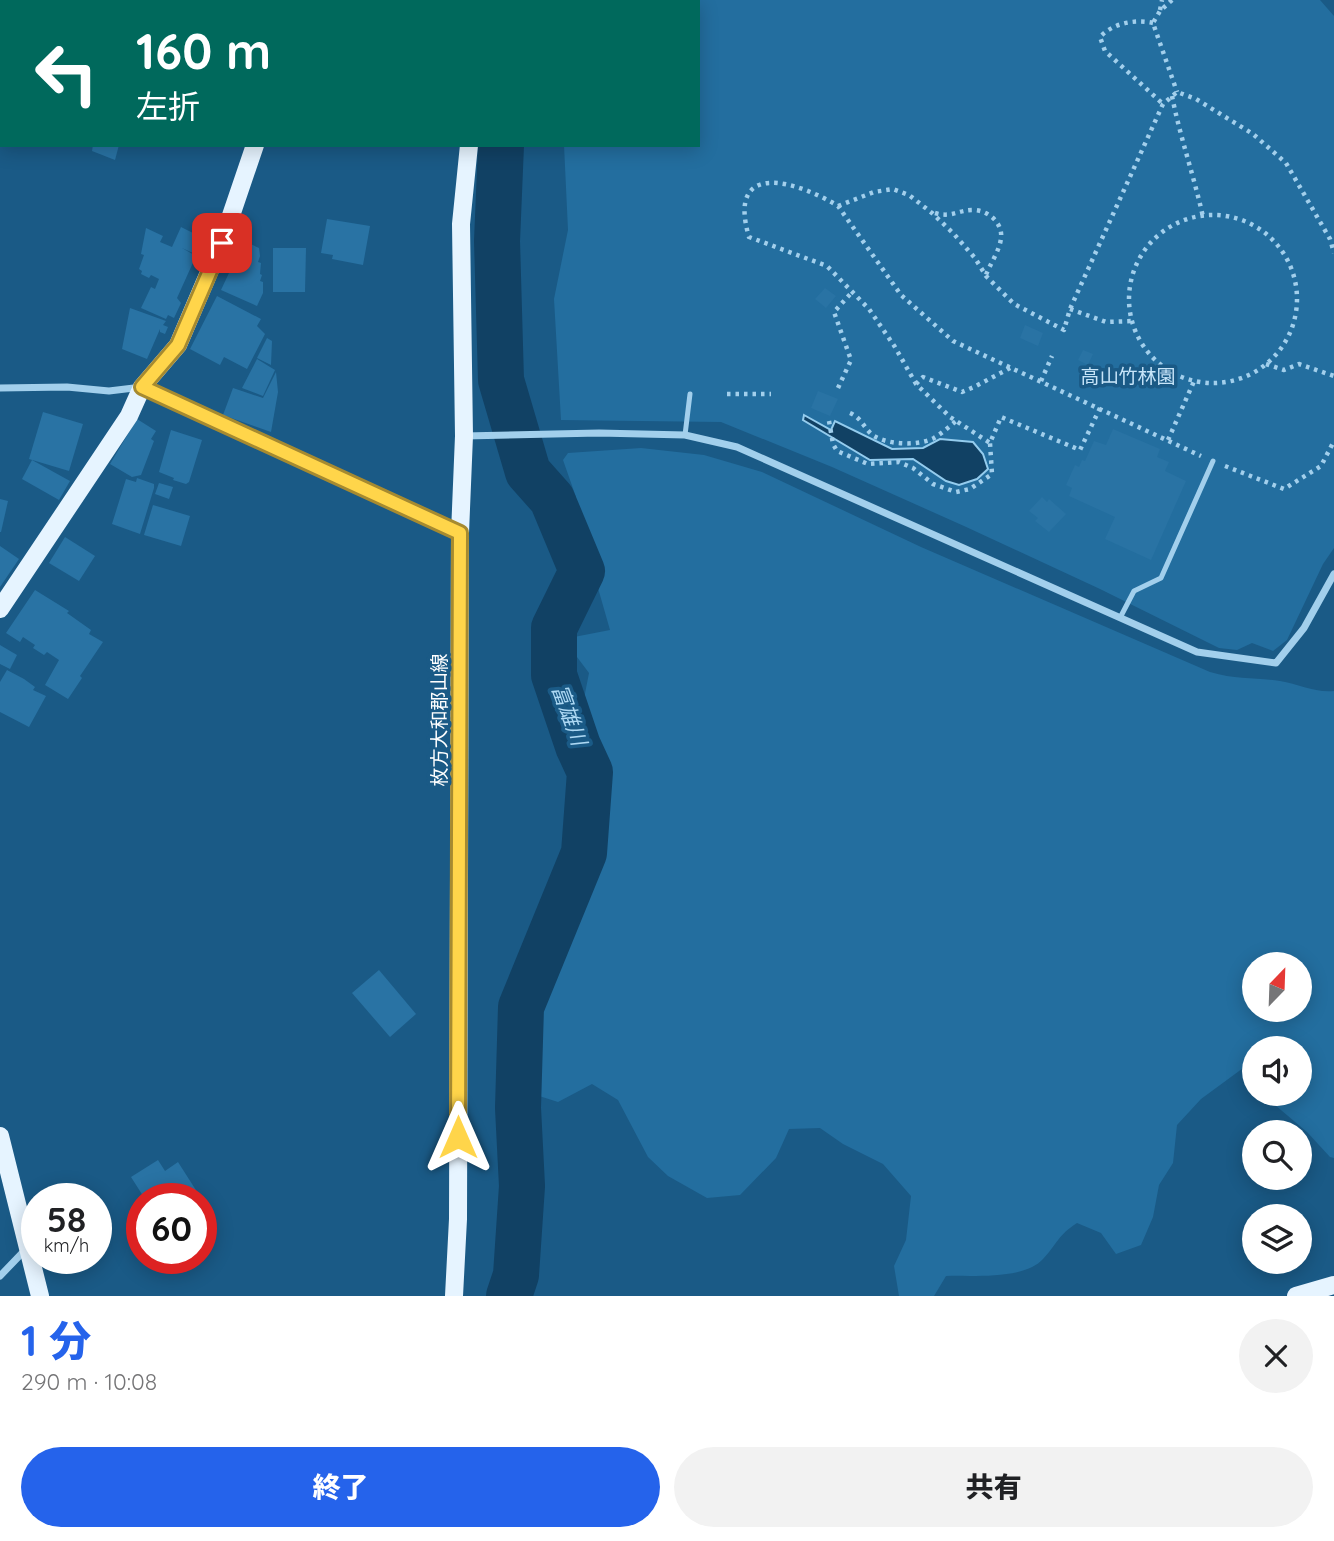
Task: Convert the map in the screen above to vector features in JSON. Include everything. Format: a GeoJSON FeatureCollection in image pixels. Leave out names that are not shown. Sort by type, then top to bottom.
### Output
{"type":"FeatureCollection","features":[{"type":"Feature","properties":{"kind":"main road"},"geometry":{"type":"LineString","coordinates":[[0,609],[129,416],[142,387],[178,345],[222,243],[255,147]]}},
{"type":"Feature","properties":{"kind":"main road","name":"枚方大和郡山線"},"geometry":{"type":"LineString","coordinates":[[454,1296],[458,1219],[460,533],[464,436],[461,224],[469,147]]}},
{"type":"Feature","properties":{"kind":"main road"},"geometry":{"type":"LineString","coordinates":[[0,1136],[21,1223]]}},
{"type":"Feature","properties":{"kind":"main road"},"geometry":{"type":"LineString","coordinates":[[34,1274],[40,1296]]}},
{"type":"Feature","properties":{"kind":"main road"},"geometry":{"type":"LineString","coordinates":[[1296,1296],[1334,1285]]}},
{"type":"Feature","properties":{"kind":"street"},"geometry":{"type":"LineString","coordinates":[[0,388],[67,387],[109,391],[142,387],[460,533]]}},
{"type":"Feature","properties":{"kind":"street"},"geometry":{"type":"LineString","coordinates":[[464,436],[599,433],[685,435],[737,447],[1121,616],[1196,652],[1276,663],[1304,628],[1334,574]]}},
{"type":"Feature","properties":{"kind":"street"},"geometry":{"type":"LineString","coordinates":[[0,1276],[21,1254]]}},
{"type":"Feature","properties":{"kind":"lane"},"geometry":{"type":"LineString","coordinates":[[685,435],[690,394]]}},
{"type":"Feature","properties":{"kind":"lane"},"geometry":{"type":"LineString","coordinates":[[1121,616],[1134,591],[1161,578],[1213,461]]}},
{"type":"Feature","properties":{"kind":"path"},"geometry":{"type":"LineString","coordinates":[[1160,11],[1162,0]]}},
{"type":"Feature","properties":{"kind":"path"},"geometry":{"type":"LineString","coordinates":[[1172,0],[1160,11],[1153,23],[1175,94],[1177,124],[1194,174],[1203,217]]}},
{"type":"Feature","properties":{"kind":"path"},"geometry":{"type":"LineString","coordinates":[[1153,23],[1143,21],[1109,28],[1101,37],[1105,51],[1163,104]]}},
{"type":"Feature","properties":{"kind":"path"},"geometry":{"type":"LineString","coordinates":[[838,206],[874,192],[893,189],[909,195],[932,213],[1014,304],[1065,330],[1070,309],[1163,104],[1175,94]]}},
{"type":"Feature","properties":{"kind":"path"},"geometry":{"type":"LineString","coordinates":[[1175,94],[1196,99],[1253,134],[1286,163],[1330,239],[1334,253]]}},
{"type":"Feature","properties":{"kind":"path"},"geometry":{"type":"LineString","coordinates":[[990,443],[956,421],[916,384],[895,347],[853,291],[827,266],[749,237],[743,203],[749,192],[768,182],[808,191],[838,206],[901,295],[953,341],[1213,461],[1284,489],[1321,466],[1334,441]]}},
{"type":"Feature","properties":{"kind":"path"},"geometry":{"type":"LineString","coordinates":[[932,213],[947,216],[976,209],[991,215],[999,225],[1002,239],[986,276]]}},
{"type":"Feature","properties":{"kind":"path"},"geometry":{"type":"LineString","coordinates":[[1235,217],[1260,228],[1280,247],[1293,271],[1298,298],[1294,325],[1281,349],[1266,364],[1235,380],[1207,383],[1179,376],[1155,360],[1138,338],[1133,321],[1130,310],[1130,282],[1140,256],[1158,234],[1181,220],[1235,217]]}},
{"type":"Feature","properties":{"kind":"path"},"geometry":{"type":"LineString","coordinates":[[838,388],[851,360],[834,312],[853,291]]}},
{"type":"Feature","properties":{"kind":"path"},"geometry":{"type":"LineString","coordinates":[[1070,309],[1106,322],[1133,321]]}},
{"type":"Feature","properties":{"kind":"path"},"geometry":{"type":"LineString","coordinates":[[1041,381],[1052,356]]}},
{"type":"Feature","properties":{"kind":"path"},"geometry":{"type":"LineString","coordinates":[[1266,364],[1284,370],[1300,364],[1334,376]]}},
{"type":"Feature","properties":{"kind":"path"},"geometry":{"type":"LineString","coordinates":[[916,384],[923,377],[961,391],[1012,367]]}},
{"type":"Feature","properties":{"kind":"path"},"geometry":{"type":"LineString","coordinates":[[1168,440],[1195,379]]}},
{"type":"Feature","properties":{"kind":"path"},"geometry":{"type":"LineString","coordinates":[[727,394],[771,394]]}},
{"type":"Feature","properties":{"kind":"path"},"geometry":{"type":"LineString","coordinates":[[830,421],[833,444],[837,451],[868,464],[900,462],[913,468],[933,484],[956,492],[970,489],[992,474],[990,443],[1001,417],[1080,450],[1100,408]]}},
{"type":"Feature","properties":{"kind":"path"},"geometry":{"type":"LineString","coordinates":[[850,413],[856,415],[864,428],[876,437],[895,444],[933,438],[956,421]]}},
{"type":"Feature","properties":{"kind":"green space","name":"高山竹林園"},"geometry":{"type":"Polygon","coordinates":[[[700,0],[1320,0],[1334,16],[1334,548],[1323,564],[1287,640],[1273,651],[1252,643],[1237,650],[1219,648],[964,526],[832,467],[721,422],[561,420],[554,299],[568,230],[564,147],[700,147],[700,0]]]}},
{"type":"Feature","properties":{"kind":"green space"},"geometry":{"type":"Polygon","coordinates":[[[641,448],[704,455],[762,472],[921,547],[1210,672],[1280,681],[1320,691],[1334,691],[1334,1158],[1312,1137],[1312,1120],[1293,1120],[1276,1106],[1312,1106],[1312,1036],[1242,1036],[1242,1069],[1201,1099],[1177,1125],[1173,1163],[1159,1185],[1153,1217],[1141,1245],[1116,1254],[1101,1233],[1077,1223],[1034,1266],[998,1275],[946,1276],[934,1296],[899,1296],[894,1266],[906,1240],[911,1196],[883,1164],[843,1144],[820,1128],[789,1129],[776,1158],[740,1195],[707,1198],[668,1176],[648,1157],[618,1100],[592,1084],[558,1102],[536,1095],[530,1043],[550,989],[559,948],[583,889],[606,810],[605,754],[581,714],[589,673],[577,657],[574,637],[610,630],[594,574],[574,526],[576,497],[563,460],[568,453],[641,448]]]}},
{"type":"Feature","properties":{"kind":"shaded area"},"geometry":{"type":"Polygon","coordinates":[[[804,415],[831,430],[835,421],[892,449],[923,448],[940,439],[973,442],[983,454],[988,469],[977,479],[959,485],[946,481],[913,459],[870,460],[803,420],[804,415]]]}},
{"type":"Feature","properties":{"kind":"building"},"geometry":{"type":"Polygon","coordinates":[[[93,147],[118,147],[115,160],[92,151],[93,147]]]}},
{"type":"Feature","properties":{"kind":"building"},"geometry":{"type":"Polygon","coordinates":[[[327,219],[370,226],[363,265],[332,259],[333,255],[321,253],[327,219]]]}},
{"type":"Feature","properties":{"kind":"building"},"geometry":{"type":"Polygon","coordinates":[[[181,227],[201,237],[193,253],[182,248],[196,256],[177,298],[181,303],[174,318],[168,315],[166,319],[141,308],[151,287],[155,289],[159,279],[141,274],[139,269],[144,255],[141,254],[146,228],[163,236],[160,242],[172,247],[181,227]]]}},
{"type":"Feature","properties":{"kind":"building"},"geometry":{"type":"Polygon","coordinates":[[[244,241],[259,248],[258,262],[261,263],[260,281],[263,282],[263,293],[257,306],[221,290],[244,241]]]}},
{"type":"Feature","properties":{"kind":"building"},"geometry":{"type":"Polygon","coordinates":[[[273,248],[306,248],[305,292],[273,292],[273,248]]]}},
{"type":"Feature","properties":{"kind":"building"},"geometry":{"type":"Polygon","coordinates":[[[825,288],[836,296],[826,308],[815,299],[825,288]]]}},
{"type":"Feature","properties":{"kind":"building"},"geometry":{"type":"Polygon","coordinates":[[[217,296],[261,319],[257,326],[265,334],[247,369],[224,357],[220,365],[190,349],[217,296]]]}},
{"type":"Feature","properties":{"kind":"building"},"geometry":{"type":"Polygon","coordinates":[[[130,308],[166,321],[163,325],[168,327],[165,334],[160,332],[160,329],[147,359],[122,349],[130,308]]]}},
{"type":"Feature","properties":{"kind":"building"},"geometry":{"type":"Polygon","coordinates":[[[1025,325],[1043,333],[1038,346],[1020,338],[1025,325]]]}},
{"type":"Feature","properties":{"kind":"building"},"geometry":{"type":"Polygon","coordinates":[[[267,338],[272,341],[271,365],[257,358],[267,338]]]}},
{"type":"Feature","properties":{"kind":"building"},"geometry":{"type":"Polygon","coordinates":[[[1083,350],[1093,354],[1088,365],[1078,360],[1083,350]]]}},
{"type":"Feature","properties":{"kind":"building"},"geometry":{"type":"Polygon","coordinates":[[[257,359],[275,370],[263,396],[242,388],[257,359]]]}},
{"type":"Feature","properties":{"kind":"building"},"geometry":{"type":"Polygon","coordinates":[[[276,372],[278,392],[271,432],[223,415],[233,388],[263,398],[276,372]]]}},
{"type":"Feature","properties":{"kind":"building"},"geometry":{"type":"Polygon","coordinates":[[[818,391],[838,399],[830,416],[811,408],[818,391]]]}},
{"type":"Feature","properties":{"kind":"building"},"geometry":{"type":"Polygon","coordinates":[[[43,412],[83,424],[69,471],[29,459],[43,412]]]}},
{"type":"Feature","properties":{"kind":"building"},"geometry":{"type":"Polygon","coordinates":[[[137,419],[156,431],[151,439],[154,441],[141,475],[132,477],[110,464],[137,419]]]}},
{"type":"Feature","properties":{"kind":"building"},"geometry":{"type":"Polygon","coordinates":[[[1113,429],[1160,449],[1157,457],[1169,462],[1165,471],[1186,481],[1151,560],[1105,539],[1115,517],[1069,496],[1072,488],[1066,485],[1075,465],[1079,467],[1082,460],[1085,461],[1094,441],[1106,445],[1113,429]]]}},
{"type":"Feature","properties":{"kind":"building"},"geometry":{"type":"Polygon","coordinates":[[[171,430],[202,440],[189,482],[186,484],[159,472],[171,430]]]}},
{"type":"Feature","properties":{"kind":"building"},"geometry":{"type":"Polygon","coordinates":[[[32,460],[70,481],[59,500],[22,479],[32,460]]]}},
{"type":"Feature","properties":{"kind":"building"},"geometry":{"type":"Polygon","coordinates":[[[137,478],[154,484],[140,534],[112,524],[126,479],[136,482],[137,478]]]}},
{"type":"Feature","properties":{"kind":"building"},"geometry":{"type":"Polygon","coordinates":[[[159,483],[173,487],[169,499],[155,494],[159,483]]]}},
{"type":"Feature","properties":{"kind":"building"},"geometry":{"type":"Polygon","coordinates":[[[1042,497],[1047,502],[1049,499],[1066,514],[1049,532],[1035,521],[1038,518],[1029,511],[1042,497]]]}},
{"type":"Feature","properties":{"kind":"building"},"geometry":{"type":"Polygon","coordinates":[[[0,499],[8,501],[1,532],[0,532],[0,499]]]}},
{"type":"Feature","properties":{"kind":"building"},"geometry":{"type":"Polygon","coordinates":[[[153,505],[190,516],[181,546],[144,535],[153,505]]]}},
{"type":"Feature","properties":{"kind":"building"},"geometry":{"type":"Polygon","coordinates":[[[65,537],[95,556],[79,581],[49,563],[65,537]]]}},
{"type":"Feature","properties":{"kind":"building"},"geometry":{"type":"Polygon","coordinates":[[[0,546],[19,559],[0,587],[0,546]]]}},
{"type":"Feature","properties":{"kind":"building"},"geometry":{"type":"Polygon","coordinates":[[[35,590],[69,611],[67,613],[91,630],[89,634],[103,642],[68,699],[45,685],[59,660],[47,652],[44,655],[33,648],[35,645],[23,637],[20,642],[6,633],[35,590]]]}},
{"type":"Feature","properties":{"kind":"building"},"geometry":{"type":"Polygon","coordinates":[[[0,645],[17,655],[10,669],[0,664],[0,645]]]}},
{"type":"Feature","properties":{"kind":"building"},"geometry":{"type":"Polygon","coordinates":[[[7,670],[35,687],[33,690],[46,696],[29,727],[0,712],[0,682],[7,670]]]}},
{"type":"Feature","properties":{"kind":"building"},"geometry":{"type":"Polygon","coordinates":[[[379,970],[416,1014],[390,1037],[352,993],[379,970]]]}},
{"type":"Feature","properties":{"kind":"building"},"geometry":{"type":"Polygon","coordinates":[[[158,1160],[165,1171],[178,1162],[191,1183],[135,1183],[131,1177],[158,1160]]]}},
{"type":"Feature","properties":{"kind":"waterway","name":"富雄川"},"geometry":{"type":"LineString","coordinates":[[501,147],[497,241],[501,380],[528,472],[552,499],[582,571],[554,628],[554,675],[578,746],[590,772],[584,853],[521,1007],[518,1108],[522,1186],[516,1275],[509,1296]]}},
{"type":"Feature","properties":{"kind":"route"},"geometry":{"type":"LineString","coordinates":[[222,243],[178,345],[142,387],[460,533],[458,1137]]}}]}
